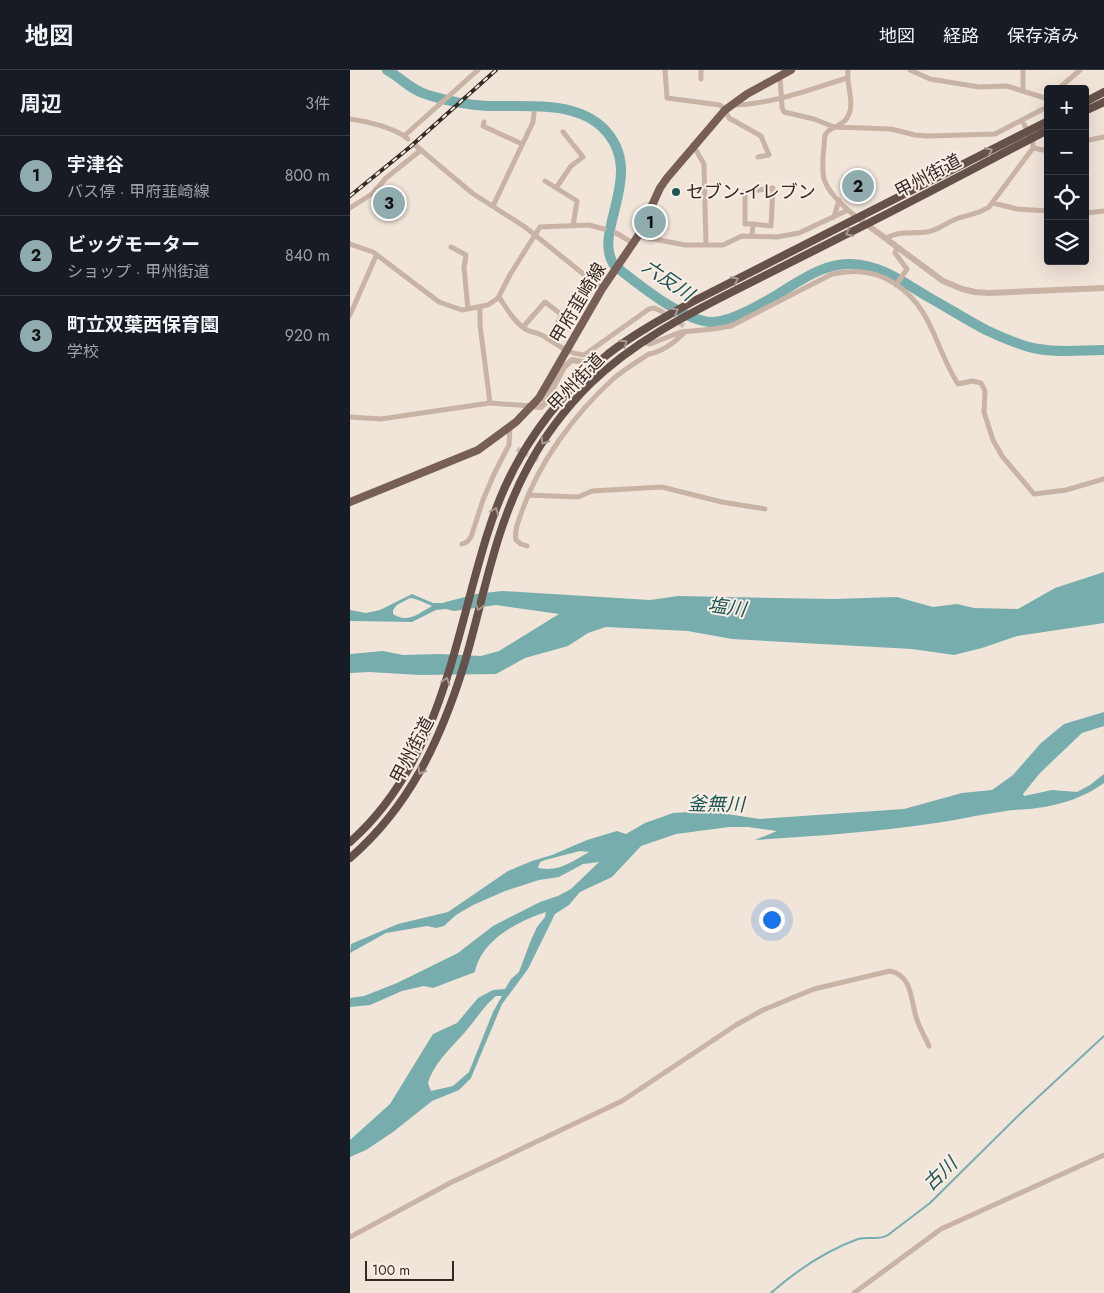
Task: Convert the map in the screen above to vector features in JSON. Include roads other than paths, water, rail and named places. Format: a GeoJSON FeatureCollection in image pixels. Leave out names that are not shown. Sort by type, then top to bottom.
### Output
{"type":"FeatureCollection","features":[{"type":"Feature","properties":{"kind":"highway"},"geometry":{"type":"LineString","coordinates":[[1089,100],[1104,92]]}},
{"type":"Feature","properties":{"kind":"highway"},"geometry":{"type":"LineString","coordinates":[[1089,109],[1104,102]]}},
{"type":"Feature","properties":{"kind":"highway","name":"甲州街道"},"geometry":{"type":"LineString","coordinates":[[350,858],[363,847],[390,817],[413,785],[429,757],[443,727],[463,666],[491,559],[515,490],[550,432],[564,413],[598,377],[643,342],[668,326],[698,309],[866,225],[1029,135],[1044,124]]}},
{"type":"Feature","properties":{"kind":"highway","name":"甲州街道"},"geometry":{"type":"LineString","coordinates":[[350,842],[380,810],[404,779],[430,727],[452,663],[480,558],[505,486],[521,457],[561,400],[590,369],[610,353],[658,321],[692,302],[858,218],[1029,135],[1044,131]]}},
{"type":"Feature","properties":{"kind":"main road","name":"甲府韮崎線"},"geometry":{"type":"LineString","coordinates":[[350,502],[478,450],[510,428],[531,406],[546,386],[602,289],[636,239],[660,188],[728,107],[747,94],[791,70]]}},
{"type":"Feature","properties":{"kind":"street"},"geometry":{"type":"LineString","coordinates":[[350,119],[362,120],[406,138],[438,105],[478,70]]}},
{"type":"Feature","properties":{"kind":"street"},"geometry":{"type":"LineString","coordinates":[[665,70],[667,98],[728,107],[781,97],[847,78]]}},
{"type":"Feature","properties":{"kind":"street"},"geometry":{"type":"LineString","coordinates":[[701,70],[701,79]]}},
{"type":"Feature","properties":{"kind":"street"},"geometry":{"type":"LineString","coordinates":[[848,70],[850,113],[844,122],[827,131],[825,135],[824,176],[825,181],[848,210],[943,281],[962,289],[976,292],[1104,289]]}},
{"type":"Feature","properties":{"kind":"street"},"geometry":{"type":"LineString","coordinates":[[910,70],[930,79],[979,87],[1007,86],[1044,99]]}},
{"type":"Feature","properties":{"kind":"street"},"geometry":{"type":"LineString","coordinates":[[1023,70],[1023,91]]}},
{"type":"Feature","properties":{"kind":"street"},"geometry":{"type":"LineString","coordinates":[[1063,85],[1080,70]]}},
{"type":"Feature","properties":{"kind":"street"},"geometry":{"type":"LineString","coordinates":[[780,76],[784,112],[834,127],[891,129],[915,136],[995,134],[1044,109]]}},
{"type":"Feature","properties":{"kind":"street"},"geometry":{"type":"LineString","coordinates":[[728,107],[729,118],[761,136],[769,155],[758,157]]}},
{"type":"Feature","properties":{"kind":"street"},"geometry":{"type":"LineString","coordinates":[[493,206],[533,122],[534,113]]}},
{"type":"Feature","properties":{"kind":"street"},"geometry":{"type":"LineString","coordinates":[[1022,120],[1034,148]]}},
{"type":"Feature","properties":{"kind":"street"},"geometry":{"type":"LineString","coordinates":[[484,122],[483,126],[522,144]]}},
{"type":"Feature","properties":{"kind":"street"},"geometry":{"type":"LineString","coordinates":[[556,188],[572,166],[583,157],[564,132]]}},
{"type":"Feature","properties":{"kind":"street"},"geometry":{"type":"LineString","coordinates":[[1089,140],[1104,137]]}},
{"type":"Feature","properties":{"kind":"street"},"geometry":{"type":"LineString","coordinates":[[415,145],[472,193],[534,234],[602,289]]}},
{"type":"Feature","properties":{"kind":"street"},"geometry":{"type":"LineString","coordinates":[[694,146],[704,164],[706,245]]}},
{"type":"Feature","properties":{"kind":"street"},"geometry":{"type":"LineString","coordinates":[[1034,148],[1044,150]]}},
{"type":"Feature","properties":{"kind":"street"},"geometry":{"type":"LineString","coordinates":[[886,239],[893,234],[928,232],[956,219],[983,210],[993,203],[1034,148]]}},
{"type":"Feature","properties":{"kind":"street"},"geometry":{"type":"LineString","coordinates":[[350,208],[372,194],[386,178],[421,150]]}},
{"type":"Feature","properties":{"kind":"street"},"geometry":{"type":"LineString","coordinates":[[545,181],[577,201],[573,226]]}},
{"type":"Feature","properties":{"kind":"street"},"geometry":{"type":"LineString","coordinates":[[773,188],[771,226],[753,224],[745,224],[745,192],[773,188]]}},
{"type":"Feature","properties":{"kind":"street"},"geometry":{"type":"LineString","coordinates":[[834,217],[839,200]]}},
{"type":"Feature","properties":{"kind":"street"},"geometry":{"type":"LineString","coordinates":[[993,203],[1017,209],[1044,211]]}},
{"type":"Feature","properties":{"kind":"street"},"geometry":{"type":"LineString","coordinates":[[616,233],[636,239],[685,245],[723,245],[742,236],[789,236],[848,210]]}},
{"type":"Feature","properties":{"kind":"street"},"geometry":{"type":"LineString","coordinates":[[1089,213],[1104,211]]}},
{"type":"Feature","properties":{"kind":"street"},"geometry":{"type":"LineString","coordinates":[[752,236],[753,224]]}},
{"type":"Feature","properties":{"kind":"street"},"geometry":{"type":"LineString","coordinates":[[350,244],[373,252],[439,302],[455,309],[468,310],[493,303],[540,227],[589,225],[604,229]]}},
{"type":"Feature","properties":{"kind":"street"},"geometry":{"type":"LineString","coordinates":[[451,247],[466,255],[464,268],[468,310]]}},
{"type":"Feature","properties":{"kind":"street"},"geometry":{"type":"LineString","coordinates":[[897,247],[895,253],[907,269],[897,284]]}},
{"type":"Feature","properties":{"kind":"street"},"geometry":{"type":"LineString","coordinates":[[350,315],[376,256]]}},
{"type":"Feature","properties":{"kind":"street"},"geometry":{"type":"LineString","coordinates":[[643,342],[650,344],[686,332],[713,330],[731,326],[832,274],[840,272],[867,272],[884,277],[897,284],[917,302],[932,328],[958,384],[972,381],[981,383],[985,391],[984,412],[993,440],[1002,456],[1034,494],[1066,490],[1104,479]]}},
{"type":"Feature","properties":{"kind":"street"},"geometry":{"type":"LineString","coordinates":[[498,297],[513,319],[523,327],[543,335],[566,352],[584,355],[649,309],[654,308],[661,311]]}},
{"type":"Feature","properties":{"kind":"street"},"geometry":{"type":"LineString","coordinates":[[523,327],[545,302],[562,314],[548,339]]}},
{"type":"Feature","properties":{"kind":"street"},"geometry":{"type":"LineString","coordinates":[[480,307],[480,325],[490,403]]}},
{"type":"Feature","properties":{"kind":"street"},"geometry":{"type":"LineString","coordinates":[[684,326],[686,332]]}},
{"type":"Feature","properties":{"kind":"street"},"geometry":{"type":"LineString","coordinates":[[527,546],[516,540],[516,530],[528,495],[544,464],[584,410],[614,378],[686,332]]}},
{"type":"Feature","properties":{"kind":"street"},"geometry":{"type":"LineString","coordinates":[[350,417],[381,419],[490,403],[541,407],[545,404],[568,362],[572,360],[580,361],[598,377]]}},
{"type":"Feature","properties":{"kind":"street"},"geometry":{"type":"LineString","coordinates":[[462,544],[471,537],[490,483],[509,445],[510,428]]}},
{"type":"Feature","properties":{"kind":"street"},"geometry":{"type":"LineString","coordinates":[[509,445],[516,449]]}},
{"type":"Feature","properties":{"kind":"street"},"geometry":{"type":"LineString","coordinates":[[538,460],[544,464]]}},
{"type":"Feature","properties":{"kind":"street"},"geometry":{"type":"LineString","coordinates":[[528,495],[578,497],[592,491],[662,487],[722,502],[765,509]]}},
{"type":"Feature","properties":{"kind":"street"},"geometry":{"type":"LineString","coordinates":[[350,1237],[450,1183],[622,1102],[736,1024],[763,1010],[814,989],[890,971],[897,973],[906,980],[917,1018],[929,1046]]}},
{"type":"Feature","properties":{"kind":"street"},"geometry":{"type":"LineString","coordinates":[[854,1293],[941,1229],[1104,1155]]}},
{"type":"Feature","properties":{"kind":"water","name":"塩川"},"geometry":{"type":"Polygon","coordinates":[[[1104,572],[1104,623],[1017,636],[954,655],[912,649],[732,639],[688,631],[606,627],[588,633],[568,646],[525,658],[496,674],[420,675],[369,672],[350,673],[350,654],[383,651],[403,655],[481,656],[499,651],[559,614],[496,605],[454,611],[446,609],[436,610],[412,622],[350,621],[350,610],[366,613],[380,610],[412,594],[433,603],[442,603],[476,594],[502,591],[650,600],[678,596],[833,599],[897,597],[933,607],[957,604],[974,608],[1018,609],[1055,588],[1104,572]],[[410,598],[397,605],[393,610],[393,614],[398,617],[409,618],[432,606],[421,601],[410,598]]]}},
{"type":"Feature","properties":{"kind":"water"},"geometry":{"type":"Polygon","coordinates":[[[1104,712],[1104,726],[1082,733],[1040,773],[1023,794],[1024,796],[1052,790],[1077,792],[1104,774],[1104,783],[1081,796],[1064,802],[1046,807],[1005,811],[944,822],[800,837],[755,840],[777,831],[748,827],[729,827],[676,834],[641,846],[612,877],[580,892],[569,905],[555,914],[528,969],[502,1004],[471,1078],[459,1090],[432,1101],[393,1132],[366,1150],[350,1157],[350,1140],[390,1104],[433,1034],[457,1023],[478,998],[493,990],[505,989],[511,979],[519,972],[531,940],[546,912],[502,933],[485,950],[475,972],[433,988],[424,986],[402,991],[370,1005],[350,1007],[350,998],[364,996],[397,983],[458,953],[493,926],[540,902],[571,889],[599,862],[583,864],[559,877],[539,880],[505,891],[473,905],[456,915],[444,926],[436,928],[427,926],[386,933],[350,953],[351,944],[398,924],[448,912],[508,871],[532,861],[617,831],[626,834],[645,823],[673,813],[707,811],[760,819],[904,809],[962,793],[992,790],[1013,775],[1041,743],[1064,724],[1104,712]],[[580,851],[540,862],[538,868],[553,869],[571,863],[589,852],[580,851]],[[496,996],[436,1067],[428,1083],[431,1091],[453,1086],[469,1072],[493,1012],[502,996],[496,996]]]}},
{"type":"Feature","properties":{"kind":"waterway","name":"六反川"},"geometry":{"type":"LineString","coordinates":[[387,70],[416,90],[435,97],[488,106],[532,106],[563,109],[577,112],[590,118],[602,127],[615,145],[621,163],[617,201],[609,237],[609,252],[615,266],[662,301],[689,316],[702,321],[713,322],[732,318],[754,308],[820,270],[835,265],[851,264],[883,271],[986,330],[1019,344],[1055,351],[1104,350]]}},
{"type":"Feature","properties":{"kind":"waterway","name":"古川"},"geometry":{"type":"LineString","coordinates":[[771,1293],[801,1269],[823,1255],[858,1239],[881,1238],[888,1235],[930,1203],[1022,1112],[1104,1036]]}},
{"type":"Feature","properties":{"kind":"tunnel"},"geometry":{"type":"LineString","coordinates":[[661,311],[684,326]]}},
{"type":"Feature","properties":{"kind":"tunnel"},"geometry":{"type":"LineString","coordinates":[[517,449],[538,460]]}},
{"type":"Feature","properties":{"kind":"railway"},"geometry":{"type":"LineString","coordinates":[[350,196],[410,147],[496,70]]}},
{"type":"Feature","properties":{"kind":"place","name":"ビッグモーター"},"geometry":{"type":"Point","coordinates":[858,186]}},
{"type":"Feature","properties":{"kind":"place","name":"セブン-イレブン"},"geometry":{"type":"Point","coordinates":[676,192]}},
{"type":"Feature","properties":{"kind":"place","name":"町立双葉西保育園"},"geometry":{"type":"Point","coordinates":[389,203]}},
{"type":"Feature","properties":{"kind":"place","name":"宇津谷"},"geometry":{"type":"Point","coordinates":[650,222]}},
{"type":"Feature","properties":{"kind":"water label","name":"釜無川"},"geometry":{"type":"Point","coordinates":[716,804]}}]}
